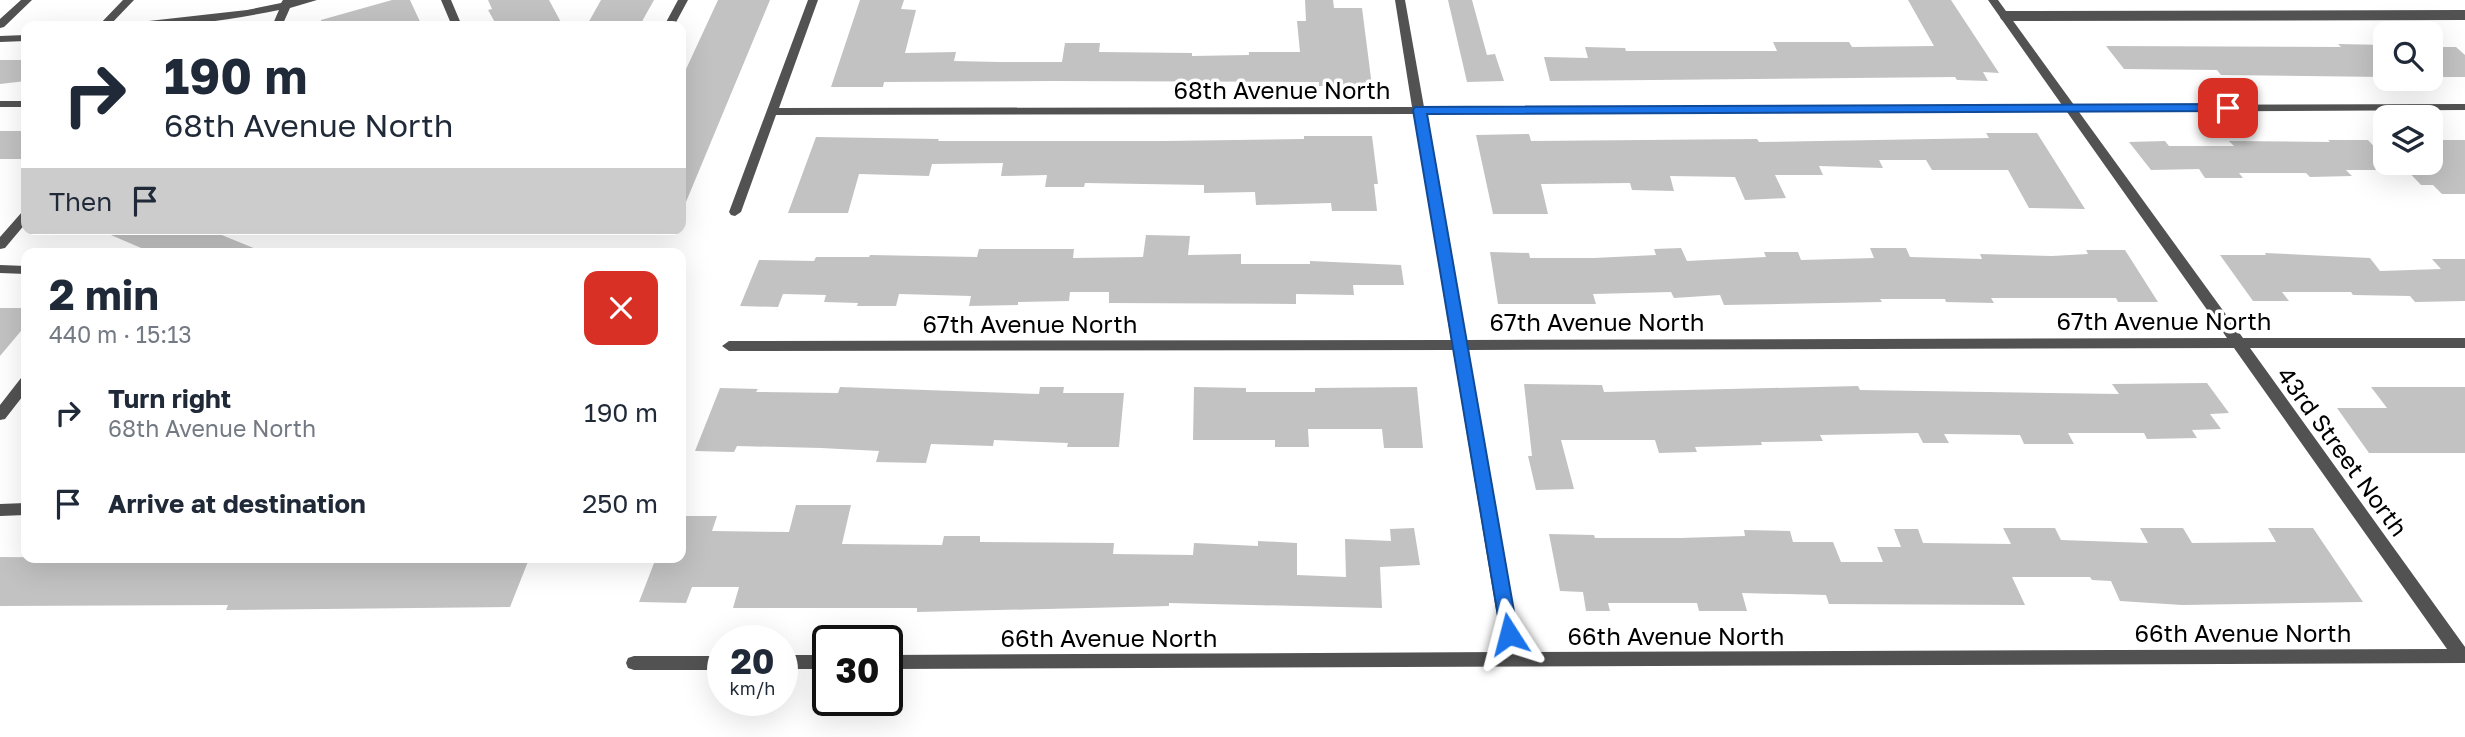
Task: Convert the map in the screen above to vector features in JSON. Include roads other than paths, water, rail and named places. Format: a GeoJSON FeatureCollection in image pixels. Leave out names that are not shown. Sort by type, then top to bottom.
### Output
{"type":"FeatureCollection","features":[{"type":"Feature","properties":{"kind":"street"},"geometry":{"type":"LineString","coordinates":[[0,25],[27,0]]}},
{"type":"Feature","properties":{"kind":"street"},"geometry":{"type":"LineString","coordinates":[[108,21],[129,0]]}},
{"type":"Feature","properties":{"kind":"street"},"geometry":{"type":"LineString","coordinates":[[185,21],[247,13],[312,0]]}},
{"type":"Feature","properties":{"kind":"street"},"geometry":{"type":"LineString","coordinates":[[446,0],[455,21]]}},
{"type":"Feature","properties":{"kind":"street"},"geometry":{"type":"LineString","coordinates":[[672,21],[683,0]]}},
{"type":"Feature","properties":{"kind":"street"},"geometry":{"type":"LineString","coordinates":[[734,212],[813,0]]}},
{"type":"Feature","properties":{"kind":"street"},"geometry":{"type":"LineString","coordinates":[[1400,0],[1513,660]]}},
{"type":"Feature","properties":{"kind":"street","name":"43rd Street North"},"geometry":{"type":"LineString","coordinates":[[1993,0],[2463,656]]}},
{"type":"Feature","properties":{"kind":"street"},"geometry":{"type":"LineString","coordinates":[[279,21],[287,3]]}},
{"type":"Feature","properties":{"kind":"street"},"geometry":{"type":"LineString","coordinates":[[0,39],[21,38]]}},
{"type":"Feature","properties":{"kind":"street"},"geometry":{"type":"LineString","coordinates":[[0,104],[21,104]]}},
{"type":"Feature","properties":{"kind":"street","name":"68th Avenue North"},"geometry":{"type":"LineString","coordinates":[[772,112],[2465,107]]}},
{"type":"Feature","properties":{"kind":"street"},"geometry":{"type":"LineString","coordinates":[[0,245],[21,221]]}},
{"type":"Feature","properties":{"kind":"street"},"geometry":{"type":"LineString","coordinates":[[0,269],[21,270]]}},
{"type":"Feature","properties":{"kind":"street","name":"67th Avenue North"},"geometry":{"type":"LineString","coordinates":[[729,346],[2465,343]]}},
{"type":"Feature","properties":{"kind":"street"},"geometry":{"type":"LineString","coordinates":[[0,415],[21,388]]}},
{"type":"Feature","properties":{"kind":"street"},"geometry":{"type":"LineString","coordinates":[[0,510],[21,509]]}},
{"type":"Feature","properties":{"kind":"street","name":"66th Avenue North"},"geometry":{"type":"LineString","coordinates":[[903,662],[2463,656]]}},
{"type":"Feature","properties":{"kind":"street"},"geometry":{"type":"LineString","coordinates":[[634,663],[707,663]]}},
{"type":"Feature","properties":{"kind":"lane"},"geometry":{"type":"LineString","coordinates":[[2004,16],[2465,15]]}}]}
